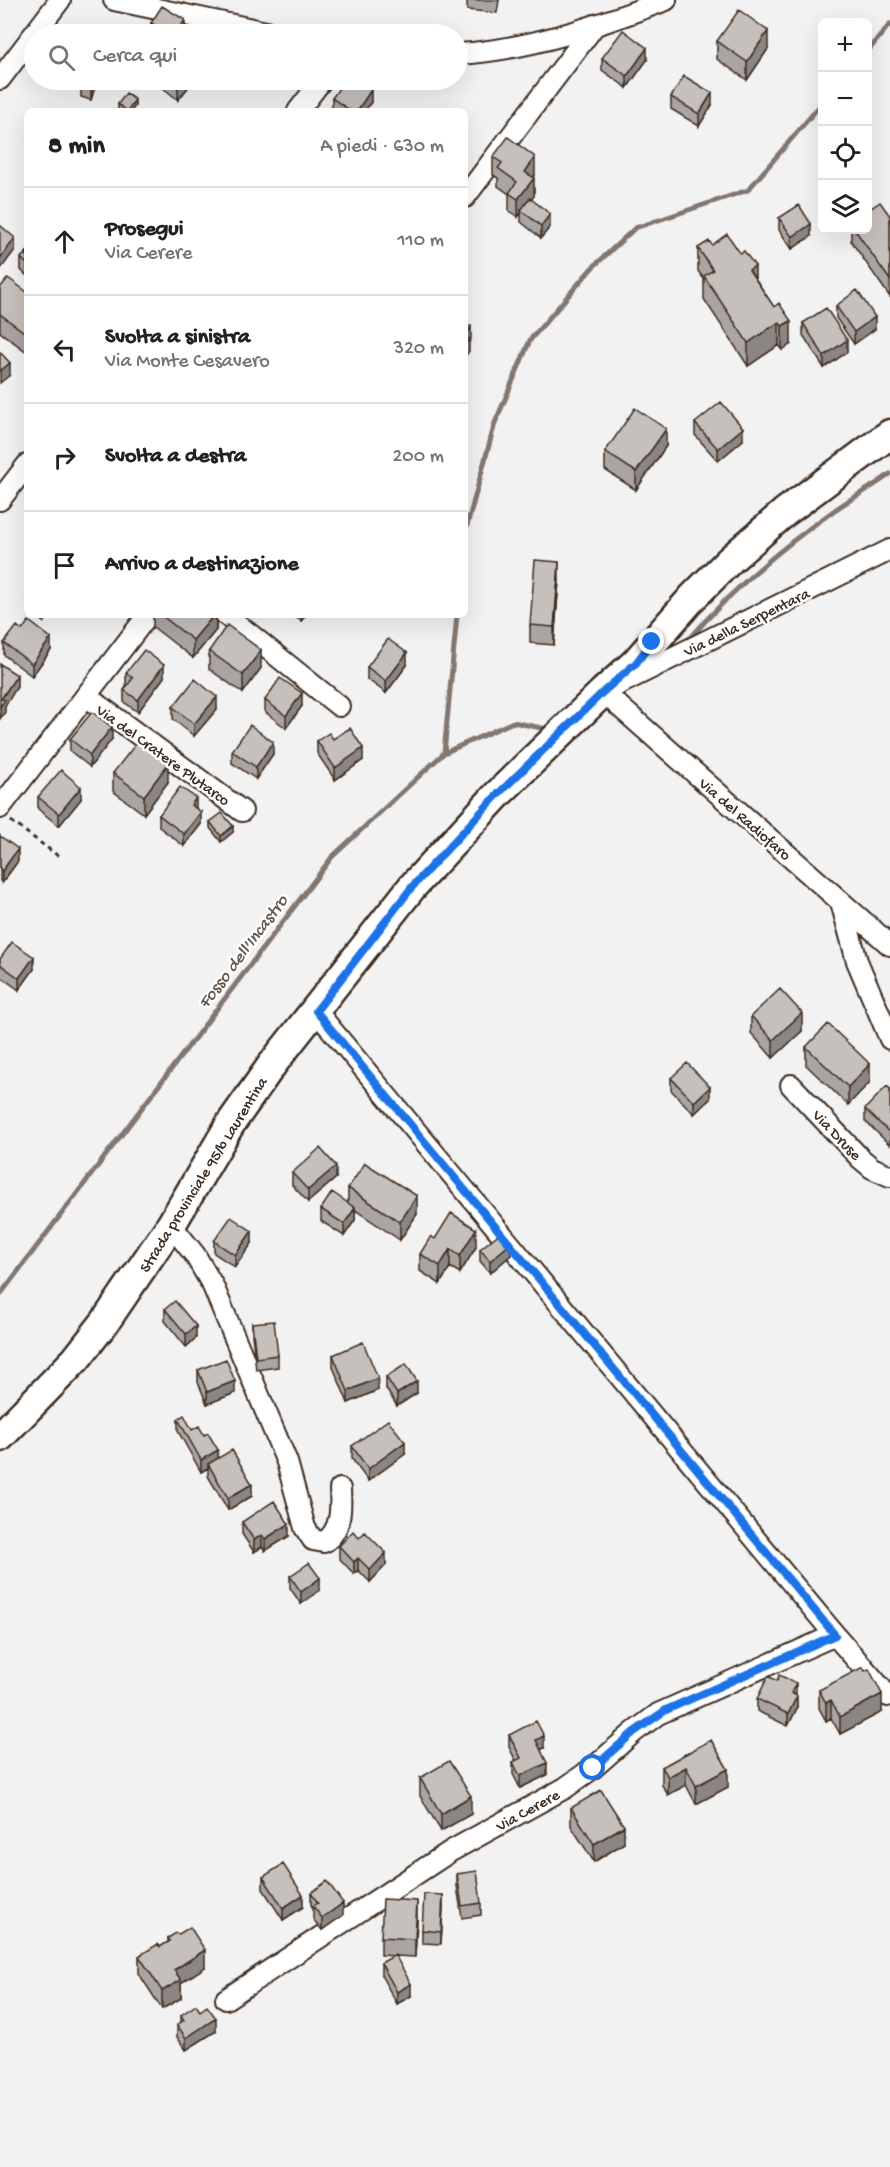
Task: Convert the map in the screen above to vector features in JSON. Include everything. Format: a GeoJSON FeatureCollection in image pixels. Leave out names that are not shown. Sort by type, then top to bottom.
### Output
{"type":"FeatureCollection","features":[{"type":"Feature","properties":{"kind":"main road","name":"Strada provinciale 95/b Laurentina"},"geometry":{"type":"LineString","coordinates":[[0,1437],[89,1343],[123,1298],[171,1225],[231,1122],[274,1062],[412,887],[498,794],[636,663],[693,597],[752,540],[890,434]]}},
{"type":"Feature","properties":{"kind":"street"},"geometry":{"type":"LineString","coordinates":[[42,24],[60,0]]}},
{"type":"Feature","properties":{"kind":"street"},"geometry":{"type":"LineString","coordinates":[[114,0],[228,24]]}},
{"type":"Feature","properties":{"kind":"street"},"geometry":{"type":"LineString","coordinates":[[468,53],[516,46],[595,25],[666,0]]}},
{"type":"Feature","properties":{"kind":"street"},"geometry":{"type":"LineString","coordinates":[[468,193],[595,25]]}},
{"type":"Feature","properties":{"kind":"street"},"geometry":{"type":"LineString","coordinates":[[0,79],[24,47]]}},
{"type":"Feature","properties":{"kind":"street"},"geometry":{"type":"LineString","coordinates":[[300,108],[314,90]]}},
{"type":"Feature","properties":{"kind":"street"},"geometry":{"type":"LineString","coordinates":[[0,500],[24,469]]}},
{"type":"Feature","properties":{"kind":"street","name":"Via della Serpentara"},"geometry":{"type":"LineString","coordinates":[[603,692],[890,550]]}},
{"type":"Feature","properties":{"kind":"street"},"geometry":{"type":"LineString","coordinates":[[4,814],[86,696],[146,618]]}},
{"type":"Feature","properties":{"kind":"street"},"geometry":{"type":"LineString","coordinates":[[229,618],[339,706]]}},
{"type":"Feature","properties":{"kind":"street","name":"Via del Radiofaro"},"geometry":{"type":"LineString","coordinates":[[603,692],[890,945]]}},
{"type":"Feature","properties":{"kind":"street","name":"Via del Cratere Plutarco"},"geometry":{"type":"LineString","coordinates":[[86,696],[242,811]]}},
{"type":"Feature","properties":{"kind":"street"},"geometry":{"type":"LineString","coordinates":[[841,902],[857,961],[890,1039]]}},
{"type":"Feature","properties":{"kind":"street"},"geometry":{"type":"LineString","coordinates":[[316,1011],[888,1696]]}},
{"type":"Feature","properties":{"kind":"street","name":"Via Druse"},"geometry":{"type":"LineString","coordinates":[[791,1084],[860,1158],[872,1168],[890,1176]]}},
{"type":"Feature","properties":{"kind":"street"},"geometry":{"type":"LineString","coordinates":[[171,1225],[199,1260],[213,1286],[287,1462],[305,1528],[313,1540],[324,1542],[333,1533],[340,1514],[340,1489]]}},
{"type":"Feature","properties":{"kind":"street","name":"Via Cerere"},"geometry":{"type":"LineString","coordinates":[[226,1999],[451,1851],[556,1794],[593,1768],[634,1732],[666,1710],[835,1635]]}},
{"type":"Feature","properties":{"kind":"path"},"geometry":{"type":"LineString","coordinates":[[4,814],[61,858]]}},
{"type":"Feature","properties":{"kind":"building"},"geometry":{"type":"Polygon","coordinates":[[[162,6],[185,20],[182,24],[151,23],[162,6]]]}},
{"type":"Feature","properties":{"kind":"building"},"geometry":{"type":"Polygon","coordinates":[[[739,10],[768,31],[747,62],[717,41],[739,10]]]}},
{"type":"Feature","properties":{"kind":"building"},"geometry":{"type":"Polygon","coordinates":[[[623,30],[647,48],[627,76],[602,58],[623,30]]]}},
{"type":"Feature","properties":{"kind":"building"},"geometry":{"type":"Polygon","coordinates":[[[684,76],[712,93],[699,114],[671,97],[684,76]]]}},
{"type":"Feature","properties":{"kind":"building"},"geometry":{"type":"Polygon","coordinates":[[[338,90],[371,90],[359,108],[347,108],[332,98],[338,90]]]}},
{"type":"Feature","properties":{"kind":"building"},"geometry":{"type":"Polygon","coordinates":[[[126,93],[135,100],[129,108],[123,108],[118,104],[126,93]]]}},
{"type":"Feature","properties":{"kind":"building"},"geometry":{"type":"Polygon","coordinates":[[[508,137],[535,157],[525,172],[534,178],[518,199],[509,193],[517,182],[498,168],[502,163],[493,157],[508,137]]]}},
{"type":"Feature","properties":{"kind":"building"},"geometry":{"type":"Polygon","coordinates":[[[530,198],[550,214],[541,226],[521,210],[530,198]]]}},
{"type":"Feature","properties":{"kind":"building"},"geometry":{"type":"Polygon","coordinates":[[[880,202],[890,216],[890,280],[858,234],[872,234],[872,208],[880,202]]]}},
{"type":"Feature","properties":{"kind":"building"},"geometry":{"type":"Polygon","coordinates":[[[799,205],[811,224],[792,237],[779,218],[799,205]]]}},
{"type":"Feature","properties":{"kind":"building"},"geometry":{"type":"Polygon","coordinates":[[[0,227],[15,238],[0,258],[0,227]]]}},
{"type":"Feature","properties":{"kind":"building"},"geometry":{"type":"Polygon","coordinates":[[[727,234],[740,253],[744,251],[755,266],[749,270],[774,307],[779,303],[791,321],[782,326],[779,322],[748,343],[704,276],[713,270],[698,248],[709,241],[712,245],[727,234]]]}},
{"type":"Feature","properties":{"kind":"building"},"geometry":{"type":"Polygon","coordinates":[[[8,278],[24,290],[24,332],[0,314],[0,288],[8,278]]]}},
{"type":"Feature","properties":{"kind":"building"},"geometry":{"type":"Polygon","coordinates":[[[857,290],[875,317],[854,332],[836,306],[857,290]]]}},
{"type":"Feature","properties":{"kind":"building"},"geometry":{"type":"Polygon","coordinates":[[[826,308],[847,340],[824,356],[803,323],[826,308]]]}},
{"type":"Feature","properties":{"kind":"building"},"geometry":{"type":"Polygon","coordinates":[[[0,352],[10,363],[0,371],[0,352]]]}},
{"type":"Feature","properties":{"kind":"building"},"geometry":{"type":"Polygon","coordinates":[[[721,402],[743,428],[718,449],[695,423],[721,402]]]}},
{"type":"Feature","properties":{"kind":"building"},"geometry":{"type":"Polygon","coordinates":[[[635,408],[666,429],[636,472],[605,452],[635,408]]]}},
{"type":"Feature","properties":{"kind":"building"},"geometry":{"type":"Polygon","coordinates":[[[535,560],[559,562],[554,627],[530,625],[535,560]]]}},
{"type":"Feature","properties":{"kind":"building"},"geometry":{"type":"Polygon","coordinates":[[[165,618],[211,618],[193,640],[165,618]]]}},
{"type":"Feature","properties":{"kind":"building"},"geometry":{"type":"Polygon","coordinates":[[[29,621],[51,638],[32,664],[4,643],[17,626],[22,630],[29,621]]]}},
{"type":"Feature","properties":{"kind":"building"},"geometry":{"type":"Polygon","coordinates":[[[227,625],[261,650],[243,675],[209,651],[227,625]]]}},
{"type":"Feature","properties":{"kind":"building"},"geometry":{"type":"Polygon","coordinates":[[[388,639],[407,653],[386,681],[367,667],[388,639]]]}},
{"type":"Feature","properties":{"kind":"building"},"geometry":{"type":"Polygon","coordinates":[[[144,650],[164,665],[138,700],[124,690],[133,678],[126,673],[144,650]]]}},
{"type":"Feature","properties":{"kind":"building"},"geometry":{"type":"Polygon","coordinates":[[[0,664],[17,675],[1,699],[5,700],[0,707],[0,664]]]}},
{"type":"Feature","properties":{"kind":"building"},"geometry":{"type":"Polygon","coordinates":[[[280,678],[302,693],[286,716],[265,700],[280,678]]]}},
{"type":"Feature","properties":{"kind":"building"},"geometry":{"type":"Polygon","coordinates":[[[195,679],[217,697],[194,724],[173,707],[195,679]]]}},
{"type":"Feature","properties":{"kind":"building"},"geometry":{"type":"Polygon","coordinates":[[[92,712],[112,727],[90,755],[70,739],[92,712]]]}},
{"type":"Feature","properties":{"kind":"building"},"geometry":{"type":"Polygon","coordinates":[[[250,725],[273,742],[256,767],[232,751],[250,725]]]}},
{"type":"Feature","properties":{"kind":"building"},"geometry":{"type":"Polygon","coordinates":[[[350,728],[363,748],[335,768],[317,741],[329,733],[333,739],[350,728]]]}},
{"type":"Feature","properties":{"kind":"building"},"geometry":{"type":"Polygon","coordinates":[[[138,741],[168,764],[144,796],[113,773],[138,741]]]}},
{"type":"Feature","properties":{"kind":"building"},"geometry":{"type":"Polygon","coordinates":[[[61,770],[81,787],[59,814],[38,797],[61,770]]]}},
{"type":"Feature","properties":{"kind":"building"},"geometry":{"type":"Polygon","coordinates":[[[180,787],[196,798],[191,805],[201,812],[184,834],[159,815],[180,787]]]}},
{"type":"Feature","properties":{"kind":"building"},"geometry":{"type":"Polygon","coordinates":[[[222,813],[233,826],[221,836],[210,822],[222,813]]]}},
{"type":"Feature","properties":{"kind":"building"},"geometry":{"type":"Polygon","coordinates":[[[0,836],[18,849],[2,871],[0,869],[0,836]]]}},
{"type":"Feature","properties":{"kind":"building"},"geometry":{"type":"Polygon","coordinates":[[[12,942],[34,957],[19,978],[0,964],[0,959],[12,942]]]}},
{"type":"Feature","properties":{"kind":"building"},"geometry":{"type":"Polygon","coordinates":[[[780,989],[802,1013],[773,1040],[751,1016],[780,989]]]}},
{"type":"Feature","properties":{"kind":"building"},"geometry":{"type":"Polygon","coordinates":[[[828,1024],[870,1064],[848,1087],[806,1047],[828,1024]]]}},
{"type":"Feature","properties":{"kind":"building"},"geometry":{"type":"Polygon","coordinates":[[[687,1063],[710,1087],[694,1102],[671,1078],[687,1063]]]}},
{"type":"Feature","properties":{"kind":"building"},"geometry":{"type":"Polygon","coordinates":[[[887,1086],[890,1089],[890,1133],[865,1109],[887,1086]]]}},
{"type":"Feature","properties":{"kind":"building"},"geometry":{"type":"Polygon","coordinates":[[[320,1148],[336,1166],[308,1190],[292,1173],[320,1148]]]}},
{"type":"Feature","properties":{"kind":"building"},"geometry":{"type":"Polygon","coordinates":[[[365,1163],[417,1196],[400,1222],[348,1188],[365,1163]]]}},
{"type":"Feature","properties":{"kind":"building"},"geometry":{"type":"Polygon","coordinates":[[[332,1192],[355,1208],[344,1224],[321,1209],[332,1192]]]}},
{"type":"Feature","properties":{"kind":"building"},"geometry":{"type":"Polygon","coordinates":[[[451,1213],[476,1229],[460,1256],[450,1249],[440,1266],[420,1254],[431,1236],[435,1239],[451,1213]]]}},
{"type":"Feature","properties":{"kind":"building"},"geometry":{"type":"Polygon","coordinates":[[[231,1217],[252,1231],[235,1255],[214,1241],[231,1217]]]}},
{"type":"Feature","properties":{"kind":"building"},"geometry":{"type":"Polygon","coordinates":[[[502,1231],[511,1243],[490,1261],[480,1249],[502,1231]]]}},
{"type":"Feature","properties":{"kind":"building"},"geometry":{"type":"Polygon","coordinates":[[[175,1301],[196,1326],[186,1334],[165,1309],[175,1301]]]}},
{"type":"Feature","properties":{"kind":"building"},"geometry":{"type":"Polygon","coordinates":[[[274,1321],[278,1355],[256,1358],[252,1323],[274,1321]]]}},
{"type":"Feature","properties":{"kind":"building"},"geometry":{"type":"Polygon","coordinates":[[[363,1342],[378,1378],[348,1391],[333,1355],[363,1342]]]}},
{"type":"Feature","properties":{"kind":"building"},"geometry":{"type":"Polygon","coordinates":[[[226,1359],[235,1381],[207,1392],[198,1370],[226,1359]]]}},
{"type":"Feature","properties":{"kind":"building"},"geometry":{"type":"Polygon","coordinates":[[[406,1364],[417,1381],[397,1394],[386,1377],[406,1364]]]}},
{"type":"Feature","properties":{"kind":"building"},"geometry":{"type":"Polygon","coordinates":[[[184,1415],[192,1430],[199,1426],[204,1435],[208,1433],[218,1450],[201,1460],[178,1419],[184,1415]]]}},
{"type":"Feature","properties":{"kind":"building"},"geometry":{"type":"Polygon","coordinates":[[[388,1420],[405,1442],[368,1469],[352,1446],[388,1420]]]}},
{"type":"Feature","properties":{"kind":"building"},"geometry":{"type":"Polygon","coordinates":[[[232,1450],[252,1484],[228,1498],[208,1464],[232,1450]]]}},
{"type":"Feature","properties":{"kind":"building"},"geometry":{"type":"Polygon","coordinates":[[[274,1501],[289,1524],[265,1539],[262,1535],[254,1540],[242,1522],[274,1501]]]}},
{"type":"Feature","properties":{"kind":"building"},"geometry":{"type":"Polygon","coordinates":[[[353,1531],[359,1538],[365,1532],[386,1553],[370,1570],[358,1558],[354,1562],[339,1546],[353,1531]]]}},
{"type":"Feature","properties":{"kind":"building"},"geometry":{"type":"Polygon","coordinates":[[[309,1563],[320,1578],[301,1592],[290,1576],[309,1563]]]}},
{"type":"Feature","properties":{"kind":"building"},"geometry":{"type":"Polygon","coordinates":[[[863,1667],[865,1671],[869,1669],[882,1694],[840,1717],[831,1700],[826,1703],[819,1690],[863,1667]]]}},
{"type":"Feature","properties":{"kind":"building"},"geometry":{"type":"Polygon","coordinates":[[[779,1675],[796,1683],[791,1693],[797,1696],[788,1714],[757,1699],[768,1676],[777,1681],[779,1675]]]}},
{"type":"Feature","properties":{"kind":"building"},"geometry":{"type":"Polygon","coordinates":[[[536,1721],[544,1736],[536,1740],[547,1763],[520,1776],[513,1762],[521,1758],[509,1735],[536,1721]]]}},
{"type":"Feature","properties":{"kind":"building"},"geometry":{"type":"Polygon","coordinates":[[[711,1740],[728,1769],[696,1786],[686,1767],[668,1777],[662,1767],[711,1740]]]}},
{"type":"Feature","properties":{"kind":"building"},"geometry":{"type":"Polygon","coordinates":[[[449,1761],[471,1796],[441,1814],[420,1778],[449,1761]]]}},
{"type":"Feature","properties":{"kind":"building"},"geometry":{"type":"Polygon","coordinates":[[[601,1790],[624,1826],[594,1844],[571,1808],[601,1790]]]}},
{"type":"Feature","properties":{"kind":"building"},"geometry":{"type":"Polygon","coordinates":[[[283,1864],[303,1895],[283,1908],[263,1877],[283,1864]]]}},
{"type":"Feature","properties":{"kind":"building"},"geometry":{"type":"Polygon","coordinates":[[[477,1871],[481,1903],[462,1906],[457,1874],[477,1871]]]}},
{"type":"Feature","properties":{"kind":"building"},"geometry":{"type":"Polygon","coordinates":[[[327,1881],[343,1903],[322,1918],[313,1906],[318,1903],[311,1893],[327,1881]]]}},
{"type":"Feature","properties":{"kind":"building"},"geometry":{"type":"Polygon","coordinates":[[[424,1894],[443,1895],[441,1932],[422,1930],[424,1894]]]}},
{"type":"Feature","properties":{"kind":"building"},"geometry":{"type":"Polygon","coordinates":[[[383,1899],[417,1901],[415,1939],[381,1937],[383,1899]]]}},
{"type":"Feature","properties":{"kind":"building"},"geometry":{"type":"Polygon","coordinates":[[[190,1927],[205,1950],[174,1970],[181,1980],[162,1991],[139,1956],[158,1944],[160,1947],[170,1941],[168,1938],[190,1927]]]}},
{"type":"Feature","properties":{"kind":"building"},"geometry":{"type":"Polygon","coordinates":[[[395,1955],[411,1984],[397,1992],[381,1963],[395,1955]]]}},
{"type":"Feature","properties":{"kind":"building"},"geometry":{"type":"Polygon","coordinates":[[[196,2005],[200,2011],[207,2006],[216,2018],[186,2038],[177,2025],[184,2020],[181,2015],[196,2005]]]}},
{"type":"Feature","properties":{"kind":"waterway","name":"Fosso dell'Incastro"},"geometry":{"type":"LineString","coordinates":[[872,46],[890,24]]}},
{"type":"Feature","properties":{"kind":"waterway","name":"Fosso dell'Incastro"},"geometry":{"type":"LineString","coordinates":[[468,522],[495,423],[530,340],[592,268],[635,228],[748,190],[818,108]]}},
{"type":"Feature","properties":{"kind":"waterway"},"geometry":{"type":"LineString","coordinates":[[686,643],[719,606],[792,541],[890,474]]}},
{"type":"Feature","properties":{"kind":"waterway","name":"Fosso dell'Incastro"},"geometry":{"type":"LineString","coordinates":[[0,1295],[332,857],[444,753],[457,618]]}},
{"type":"Feature","properties":{"kind":"waterway"},"geometry":{"type":"LineString","coordinates":[[444,753],[513,722],[551,730]]}},
{"type":"Feature","properties":{"kind":"route"},"geometry":{"type":"LineString","coordinates":[[593,1768],[634,1732],[666,1710],[835,1635],[316,1011],[412,887],[498,794],[636,663],[652,642]]}}]}
